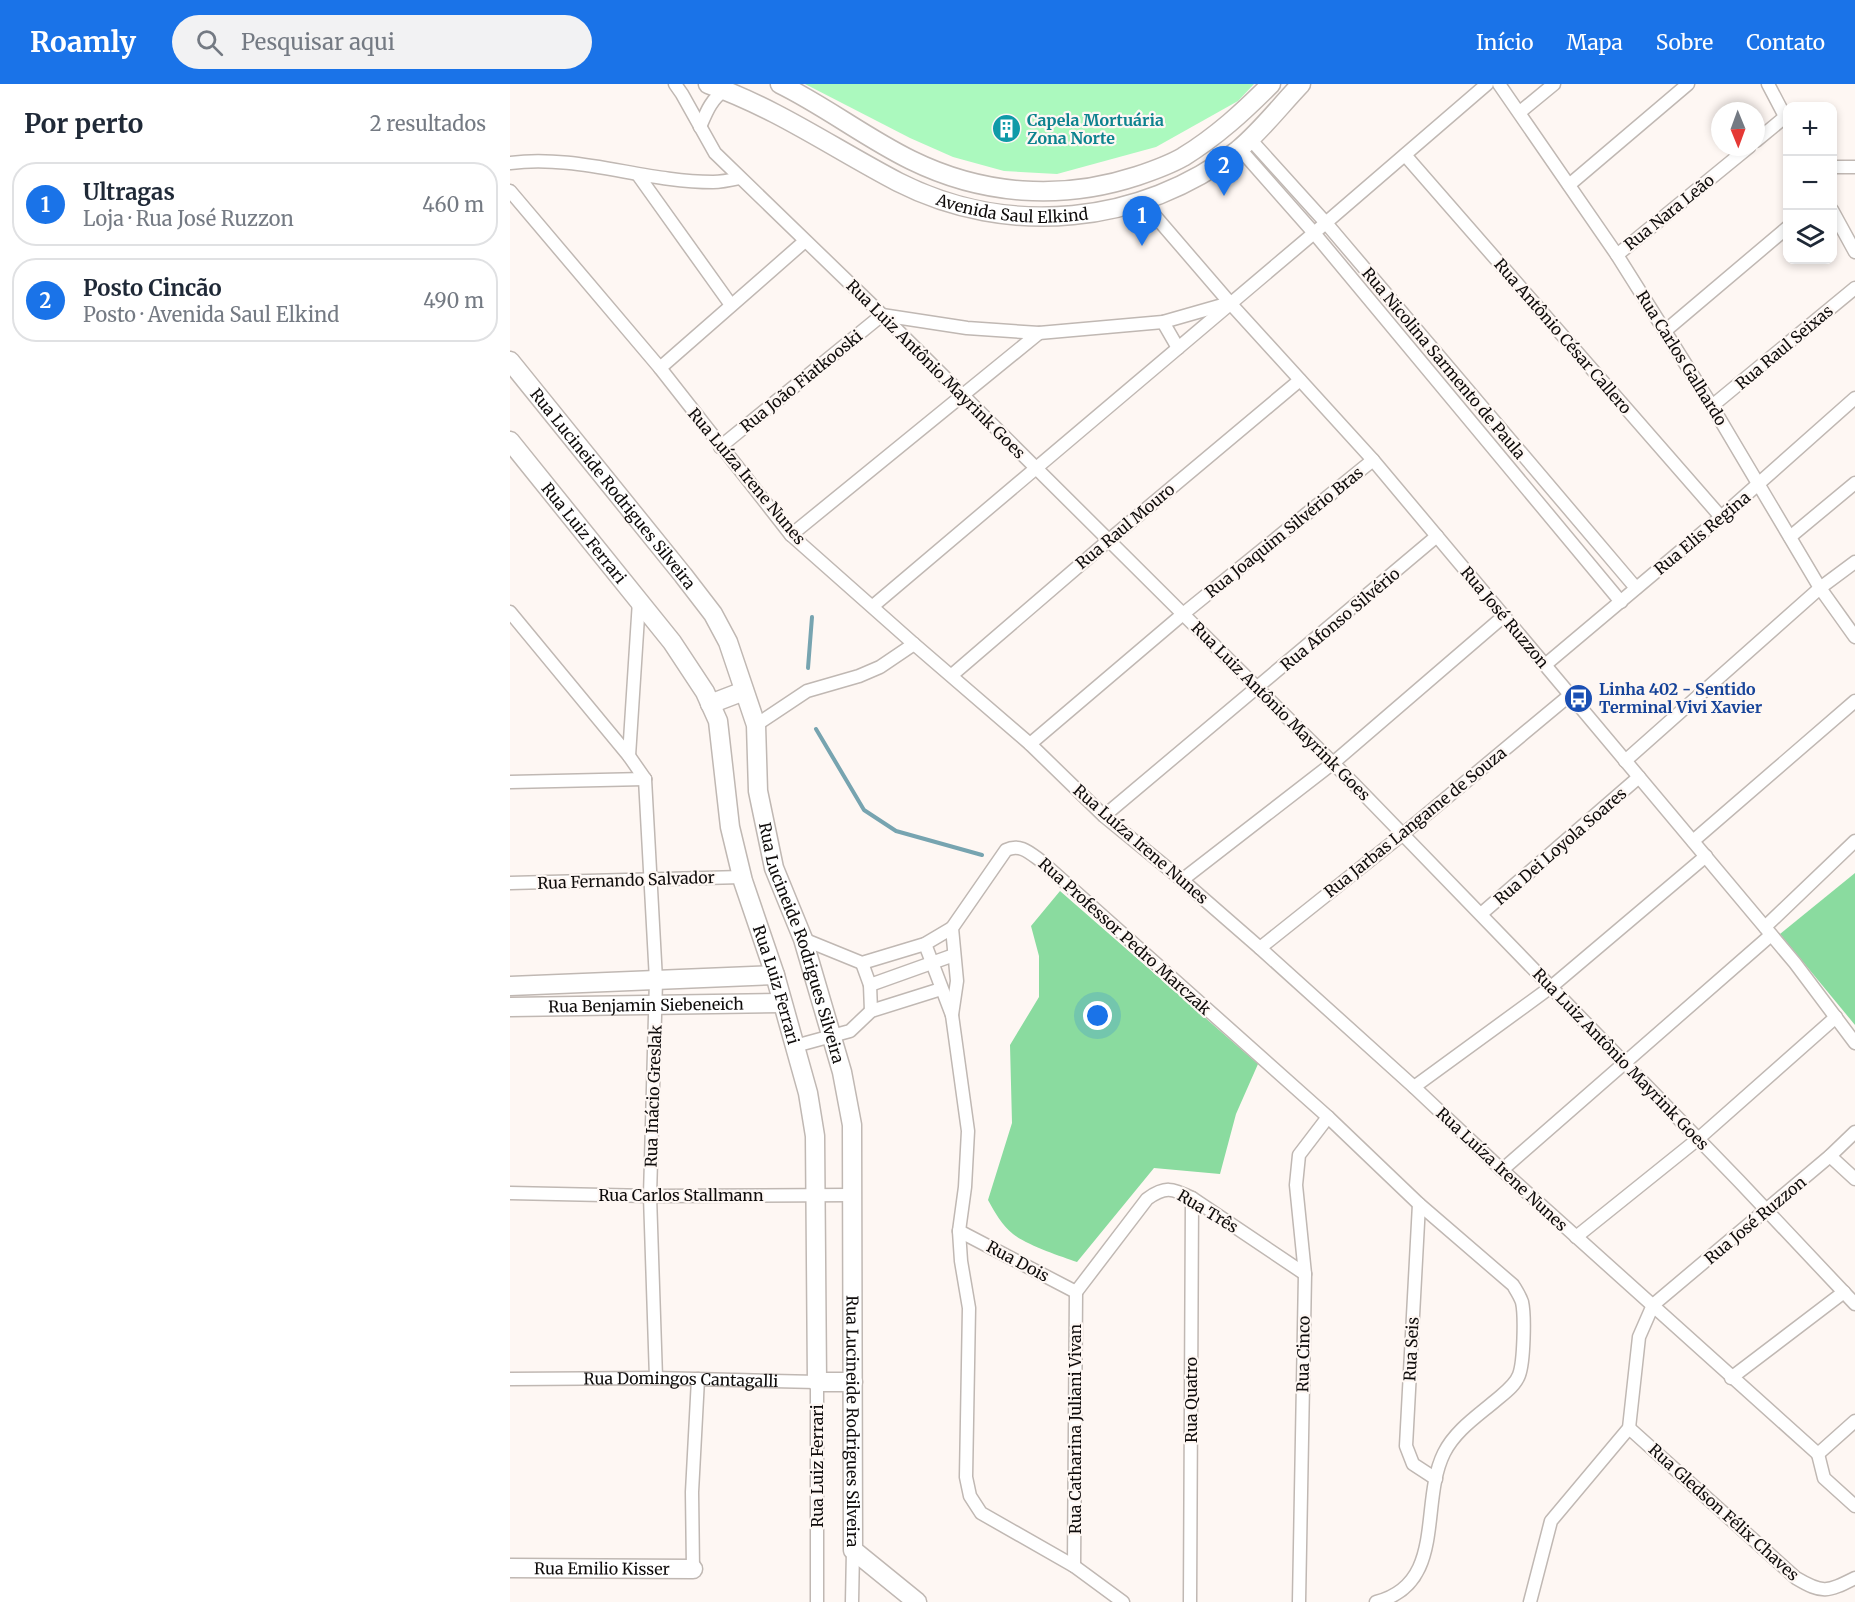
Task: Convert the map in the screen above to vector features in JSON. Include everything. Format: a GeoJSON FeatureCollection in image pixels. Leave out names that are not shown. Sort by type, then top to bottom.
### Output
{"type":"FeatureCollection","features":[{"type":"Feature","properties":{"kind":"street","name":"Rua Luiz Antônio Mayrink Goes"},"geometry":{"type":"LineString","coordinates":[[675,84],[715,153],[882,315],[1333,763],[1767,1210],[1855,1304]]}},
{"type":"Feature","properties":{"kind":"street","name":"Avenida Saul Elkind"},"geometry":{"type":"LineString","coordinates":[[786,85],[909,159],[936,172],[986,187],[1041,193],[1095,187],[1122,181],[1181,159],[1226,128],[1271,84]]}},
{"type":"Feature","properties":{"kind":"street","name":"Avenida Saul Elkind"},"geometry":{"type":"LineString","coordinates":[[716,87],[781,115],[899,182],[925,194],[954,203],[1011,215],[1040,218],[1068,216],[1143,202],[1198,177],[1245,143],[1301,84]]}},
{"type":"Feature","properties":{"kind":"street"},"geometry":{"type":"LineString","coordinates":[[873,606],[1487,84]]}},
{"type":"Feature","properties":{"kind":"street","name":"Rua Carlos Galhardo"},"geometry":{"type":"LineString","coordinates":[[1499,84],[1617,255],[1713,406],[1820,588],[1855,637]]}},
{"type":"Feature","properties":{"kind":"street"},"geometry":{"type":"LineString","coordinates":[[1520,112],[1554,84]]}},
{"type":"Feature","properties":{"kind":"street"},"geometry":{"type":"LineString","coordinates":[[1569,185],[1688,84]]}},
{"type":"Feature","properties":{"kind":"street"},"geometry":{"type":"LineString","coordinates":[[1768,84],[1783,114]]}},
{"type":"Feature","properties":{"kind":"street"},"geometry":{"type":"LineString","coordinates":[[700,127],[708,108],[718,95],[716,87],[745,90],[774,101],[781,101],[784,98],[786,85]]}},
{"type":"Feature","properties":{"kind":"street"},"geometry":{"type":"LineString","coordinates":[[1765,135],[1783,122]]}},
{"type":"Feature","properties":{"kind":"street","name":"Rua Nicolina Sarmento de Paula"},"geometry":{"type":"LineString","coordinates":[[1245,143],[1326,223],[1636,588]]}},
{"type":"Feature","properties":{"kind":"street","name":"Rua Nicolina Sarmento de Paula"},"geometry":{"type":"LineString","coordinates":[[1245,143],[1314,233],[1621,602]]}},
{"type":"Feature","properties":{"kind":"street","name":"Rua Antônio César Callero"},"geometry":{"type":"LineString","coordinates":[[1406,155],[1721,517]]}},
{"type":"Feature","properties":{"kind":"street","name":"Rua Nara Leão"},"geometry":{"type":"LineString","coordinates":[[1617,255],[1738,156]]}},
{"type":"Feature","properties":{"kind":"street"},"geometry":{"type":"LineString","coordinates":[[1143,202],[1140,188],[1144,183],[1181,159]]}},
{"type":"Feature","properties":{"kind":"street"},"geometry":{"type":"LineString","coordinates":[[510,163],[584,163],[638,175],[714,182],[740,178]]}},
{"type":"Feature","properties":{"kind":"street"},"geometry":{"type":"LineString","coordinates":[[1837,167],[1855,167]]}},
{"type":"Feature","properties":{"kind":"street"},"geometry":{"type":"LineString","coordinates":[[638,175],[731,304]]}},
{"type":"Feature","properties":{"kind":"street","name":"Rua Luíza Irene Nunes"},"geometry":{"type":"LineString","coordinates":[[510,191],[660,368],[791,535],[1030,744],[1104,816],[1260,948],[1731,1378],[1818,1454]]}},
{"type":"Feature","properties":{"kind":"street","name":"Rua José Ruzzon"},"geometry":{"type":"LineString","coordinates":[[1143,202],[1230,303],[1373,460],[1706,856],[1855,1042]]}},
{"type":"Feature","properties":{"kind":"street"},"geometry":{"type":"LineString","coordinates":[[1837,218],[1855,252]]}},
{"type":"Feature","properties":{"kind":"street"},"geometry":{"type":"LineString","coordinates":[[1665,331],[1783,231]]}},
{"type":"Feature","properties":{"kind":"street"},"geometry":{"type":"LineString","coordinates":[[660,368],[805,241]]}},
{"type":"Feature","properties":{"kind":"street","name":"Rua Raul Seixas"},"geometry":{"type":"LineString","coordinates":[[1713,406],[1855,288]]}},
{"type":"Feature","properties":{"kind":"street"},"geometry":{"type":"LineString","coordinates":[[882,315],[967,328],[1039,333],[1163,322],[1230,303]]}},
{"type":"Feature","properties":{"kind":"street","name":"Rua João Fiatkooski"},"geometry":{"type":"LineString","coordinates":[[720,447],[882,315]]}},
{"type":"Feature","properties":{"kind":"street"},"geometry":{"type":"LineString","coordinates":[[1163,322],[1178,348]]}},
{"type":"Feature","properties":{"kind":"street"},"geometry":{"type":"LineString","coordinates":[[791,535],[1039,333]]}},
{"type":"Feature","properties":{"kind":"street","name":"Rua Lucineide Rodrigues Silveira"},"geometry":{"type":"LineString","coordinates":[[510,361],[639,518],[713,614],[728,642],[756,725],[760,810],[774,868],[803,939],[832,1036],[842,1072],[852,1125],[852,1602]]}},
{"type":"Feature","properties":{"kind":"street","name":"Rua Raul Mouro"},"geometry":{"type":"LineString","coordinates":[[952,675],[1300,380]]}},
{"type":"Feature","properties":{"kind":"street","name":"Rua Elis Regina"},"geometry":{"type":"LineString","coordinates":[[1545,665],[1760,484],[1855,398]]}},
{"type":"Feature","properties":{"kind":"street","name":"Rua Luiz Ferrari"},"geometry":{"type":"LineString","coordinates":[[510,441],[672,642],[705,692],[718,721],[730,827],[742,877],[775,975],[808,1093],[815,1136],[817,1602]]}},
{"type":"Feature","properties":{"kind":"street","name":"Rua Joaquim Silvério Bras"},"geometry":{"type":"LineString","coordinates":[[1030,744],[1184,614],[1373,460]]}},
{"type":"Feature","properties":{"kind":"street"},"geometry":{"type":"LineString","coordinates":[[1790,537],[1855,483]]}},
{"type":"Feature","properties":{"kind":"street","name":"Rua Afonso Silvério"},"geometry":{"type":"LineString","coordinates":[[1104,816],[1437,536]]}},
{"type":"Feature","properties":{"kind":"street"},"geometry":{"type":"LineString","coordinates":[[1625,761],[1820,588],[1855,562]]}},
{"type":"Feature","properties":{"kind":"street"},"geometry":{"type":"LineString","coordinates":[[629,756],[639,601]]}},
{"type":"Feature","properties":{"kind":"street"},"geometry":{"type":"LineString","coordinates":[[510,612],[629,756],[645,779]]}},
{"type":"Feature","properties":{"kind":"street"},"geometry":{"type":"LineString","coordinates":[[1182,880],[1333,763],[1504,616]]}},
{"type":"Feature","properties":{"kind":"street"},"geometry":{"type":"LineString","coordinates":[[756,725],[807,691],[859,676],[880,667],[914,644]]}},
{"type":"Feature","properties":{"kind":"street"},"geometry":{"type":"LineString","coordinates":[[710,704],[744,691]]}},
{"type":"Feature","properties":{"kind":"street","name":"Rua Jarbas Langame de Souza"},"geometry":{"type":"LineString","coordinates":[[1260,948],[1403,834],[1570,695]]}},
{"type":"Feature","properties":{"kind":"street"},"geometry":{"type":"LineString","coordinates":[[1693,841],[1855,701]]}},
{"type":"Feature","properties":{"kind":"street","name":"Rua Dei Loyola Soares"},"geometry":{"type":"LineString","coordinates":[[1481,914],[1639,777]]}},
{"type":"Feature","properties":{"kind":"street"},"geometry":{"type":"LineString","coordinates":[[510,782],[645,779]]}},
{"type":"Feature","properties":{"kind":"street","name":"Rua Inácio Greslak"},"geometry":{"type":"LineString","coordinates":[[645,779],[656,980],[650,1196],[656,1378]]}},
{"type":"Feature","properties":{"kind":"street"},"geometry":{"type":"LineString","coordinates":[[729,813],[760,810]]}},
{"type":"Feature","properties":{"kind":"street"},"geometry":{"type":"LineString","coordinates":[[1502,1170],[1768,931],[1855,841]]}},
{"type":"Feature","properties":{"kind":"street","name":"Rua Professor Pedro Marczak"},"geometry":{"type":"LineString","coordinates":[[952,928],[1006,850],[1018,847],[1027,850],[1328,1118],[1419,1204],[1513,1285],[1521,1301],[1524,1339],[1520,1374],[1509,1389],[1461,1429],[1443,1454],[1436,1479],[1425,1549],[1414,1578],[1402,1591],[1389,1599],[1377,1602]]}},
{"type":"Feature","properties":{"kind":"street"},"geometry":{"type":"LineString","coordinates":[[1414,1087],[1551,987],[1706,856]]}},
{"type":"Feature","properties":{"kind":"street","name":"Rua Fernando Salvador"},"geometry":{"type":"LineString","coordinates":[[510,883],[742,877]]}},
{"type":"Feature","properties":{"kind":"street"},"geometry":{"type":"LineString","coordinates":[[803,939],[862,963],[925,944],[952,928],[957,981],[952,1015]]}},
{"type":"Feature","properties":{"kind":"street"},"geometry":{"type":"LineString","coordinates":[[925,944],[952,1015],[968,1131],[965,1187],[959,1231],[961,1261],[969,1308],[966,1477],[970,1496],[981,1513],[1074,1566],[1123,1602]]}},
{"type":"Feature","properties":{"kind":"street"},"geometry":{"type":"LineString","coordinates":[[870,986],[954,955]]}},
{"type":"Feature","properties":{"kind":"street"},"geometry":{"type":"LineString","coordinates":[[862,963],[870,986],[871,1011]]}},
{"type":"Feature","properties":{"kind":"street","name":"Rua Benjamin Siebeneich"},"geometry":{"type":"LineString","coordinates":[[510,986],[775,975]]}},
{"type":"Feature","properties":{"kind":"street"},"geometry":{"type":"LineString","coordinates":[[795,1046],[850,1031],[871,1011],[941,989]]}},
{"type":"Feature","properties":{"kind":"street","name":"Rua Benjamin Siebeneich"},"geometry":{"type":"LineString","coordinates":[[510,1007],[782,1003]]}},
{"type":"Feature","properties":{"kind":"street"},"geometry":{"type":"LineString","coordinates":[[1576,1237],[1698,1139],[1836,1017]]}},
{"type":"Feature","properties":{"kind":"street","name":"Rua Cinco"},"geometry":{"type":"LineString","coordinates":[[1299,1602],[1305,1274],[1296,1185],[1299,1155],[1328,1118]]}},
{"type":"Feature","properties":{"kind":"street","name":"Rua José Ruzzon"},"geometry":{"type":"LineString","coordinates":[[1653,1305],[1767,1210],[1855,1132]]}},
{"type":"Feature","properties":{"kind":"street"},"geometry":{"type":"LineString","coordinates":[[1830,1156],[1855,1179]]}},
{"type":"Feature","properties":{"kind":"street","name":"Rua Três"},"geometry":{"type":"LineString","coordinates":[[1076,1292],[1147,1199],[1160,1190],[1176,1190],[1192,1198],[1305,1274]]}},
{"type":"Feature","properties":{"kind":"street","name":"Rua Carlos Stallmann"},"geometry":{"type":"LineString","coordinates":[[510,1193],[650,1196],[852,1195]]}},
{"type":"Feature","properties":{"kind":"street","name":"Rua Quatro"},"geometry":{"type":"LineString","coordinates":[[1190,1602],[1192,1198]]}},
{"type":"Feature","properties":{"kind":"street","name":"Rua Seis"},"geometry":{"type":"LineString","coordinates":[[1419,1204],[1406,1446],[1413,1464],[1436,1479]]}},
{"type":"Feature","properties":{"kind":"street","name":"Rua Dois"},"geometry":{"type":"LineString","coordinates":[[959,1231],[1076,1292]]}},
{"type":"Feature","properties":{"kind":"street","name":"Rua Catharina Juliani Vivan"},"geometry":{"type":"LineString","coordinates":[[1074,1566],[1076,1292]]}},
{"type":"Feature","properties":{"kind":"street"},"geometry":{"type":"LineString","coordinates":[[1731,1378],[1844,1292]]}},
{"type":"Feature","properties":{"kind":"street"},"geometry":{"type":"LineString","coordinates":[[1530,1602],[1551,1521],[1629,1428],[1639,1337],[1653,1305]]}},
{"type":"Feature","properties":{"kind":"street","name":"Rua Domingos Cantagalli"},"geometry":{"type":"LineString","coordinates":[[510,1379],[656,1378],[853,1382]]}},
{"type":"Feature","properties":{"kind":"street"},"geometry":{"type":"LineString","coordinates":[[693,1569],[692,1492],[698,1379]]}},
{"type":"Feature","properties":{"kind":"street"},"geometry":{"type":"LineString","coordinates":[[1855,1421],[1818,1454],[1824,1478],[1855,1506]]}},
{"type":"Feature","properties":{"kind":"street","name":"Rua Gledson Félix Chaves"},"geometry":{"type":"LineString","coordinates":[[1629,1428],[1796,1578],[1816,1590],[1834,1589],[1855,1578]]}},
{"type":"Feature","properties":{"kind":"street"},"geometry":{"type":"LineString","coordinates":[[853,1550],[917,1602]]}},
{"type":"Feature","properties":{"kind":"street","name":"Rua Emilio Kisser"},"geometry":{"type":"LineString","coordinates":[[510,1568],[693,1569]]}},
{"type":"Feature","properties":{"kind":"green space"},"geometry":{"type":"Polygon","coordinates":[[[805,84],[1254,84],[1238,101],[1156,147],[1057,174],[1004,171],[953,157],[910,138],[805,84]]]}},
{"type":"Feature","properties":{"kind":"green space"},"geometry":{"type":"Polygon","coordinates":[[[1855,873],[1855,1025],[1780,934],[1855,873]]]}},
{"type":"Feature","properties":{"kind":"green space"},"geometry":{"type":"Polygon","coordinates":[[[1060,891],[1258,1064],[1236,1114],[1220,1174],[1154,1168],[1077,1262],[1035,1246],[1013,1234],[1005,1227],[988,1200],[1012,1123],[1010,1045],[1039,997],[1039,956],[1031,926],[1060,891]]]}},
{"type":"Feature","properties":{"kind":"waterway"},"geometry":{"type":"LineString","coordinates":[[808,668],[812,617]]}},
{"type":"Feature","properties":{"kind":"waterway"},"geometry":{"type":"LineString","coordinates":[[816,729],[864,810],[896,831],[982,855]]}},
{"type":"Feature","properties":{"kind":"place","name":"Capela Mortuária Zona Norte"},"geometry":{"type":"Point","coordinates":[1006,129]}},
{"type":"Feature","properties":{"kind":"place","name":"Posto Cincão"},"geometry":{"type":"Point","coordinates":[1224,196]}},
{"type":"Feature","properties":{"kind":"place","name":"Ultragas"},"geometry":{"type":"Point","coordinates":[1142,246]}},
{"type":"Feature","properties":{"kind":"place","name":"Linha 402 - Sentido Terminal Vivi Xavier"},"geometry":{"type":"Point","coordinates":[1578,698]}}]}
